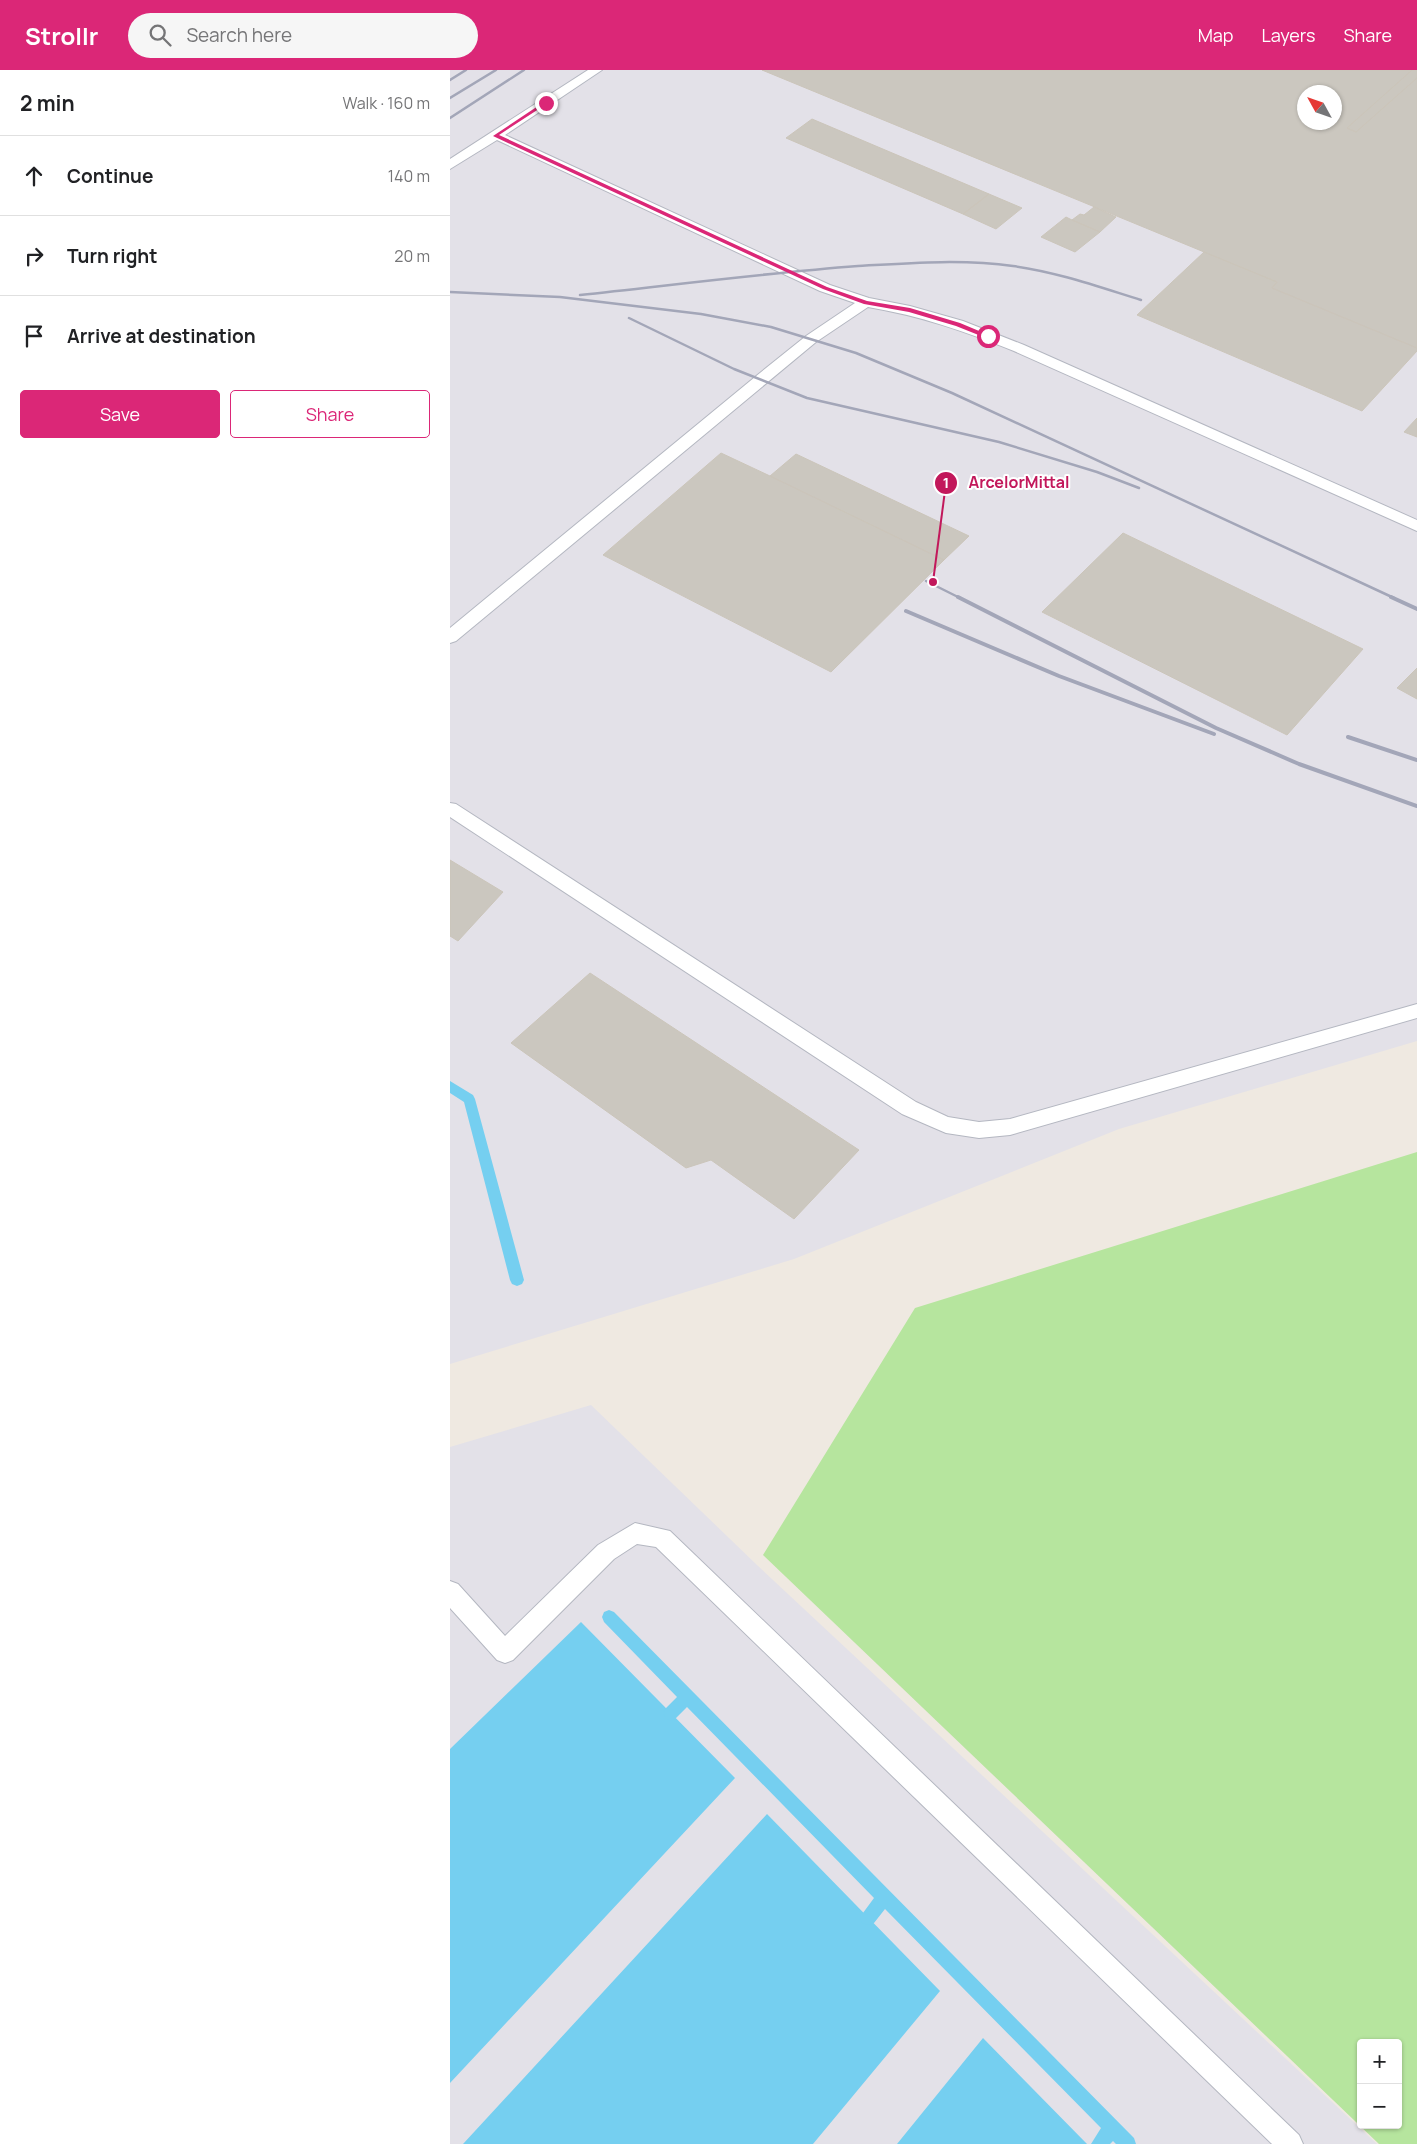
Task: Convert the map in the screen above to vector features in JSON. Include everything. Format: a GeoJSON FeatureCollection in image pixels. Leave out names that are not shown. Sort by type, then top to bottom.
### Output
{"type":"FeatureCollection","features":[{"type":"Feature","properties":{"kind":"lane"},"geometry":{"type":"LineString","coordinates":[[450,165],[596,70]]}},
{"type":"Feature","properties":{"kind":"lane"},"geometry":{"type":"LineString","coordinates":[[496,136],[825,288],[866,302],[910,310],[958,324],[1019,348],[1417,526]]}},
{"type":"Feature","properties":{"kind":"lane"},"geometry":{"type":"LineString","coordinates":[[450,637],[760,380],[811,339],[866,302]]}},
{"type":"Feature","properties":{"kind":"lane"},"geometry":{"type":"LineString","coordinates":[[450,809],[909,1108],[946,1125],[979,1130],[1010,1127],[1417,1011]]}},
{"type":"Feature","properties":{"kind":"lane"},"geometry":{"type":"LineString","coordinates":[[450,1592],[505,1652],[606,1552],[635,1533],[662,1538],[1290,2144]]}},
{"type":"Feature","properties":{"kind":"shaded area"},"geometry":{"type":"Polygon","coordinates":[[[450,70],[1417,70],[1417,1041],[1119,1129],[794,1259],[450,1364],[450,70]]]}},
{"type":"Feature","properties":{"kind":"shaded area"},"geometry":{"type":"Polygon","coordinates":[[[591,1405],[757,1565],[1357,2125],[1357,2129],[1361,2129],[1377,2144],[450,2144],[450,1447],[591,1405]]]}},
{"type":"Feature","properties":{"kind":"green space"},"geometry":{"type":"Polygon","coordinates":[[[1417,1152],[1417,2144],[1379,2144],[1363,2129],[1402,2129],[1402,2039],[1357,2039],[1357,2123],[763,1555],[915,1308],[1417,1152]]]}},
{"type":"Feature","properties":{"kind":"water"},"geometry":{"type":"Polygon","coordinates":[[[581,1622],[735,1778],[450,2083],[450,1749],[581,1622]]]}},
{"type":"Feature","properties":{"kind":"water"},"geometry":{"type":"Polygon","coordinates":[[[767,1814],[940,1991],[813,2144],[463,2144],[767,1814]]]}},
{"type":"Feature","properties":{"kind":"water"},"geometry":{"type":"Polygon","coordinates":[[[983,2038],[1087,2144],[897,2144],[983,2038]]]}},
{"type":"Feature","properties":{"kind":"building"},"geometry":{"type":"Polygon","coordinates":[[[762,70],[1412,70],[1347,128],[1356,132],[1417,78],[1417,348],[1272,288],[1277,282],[762,70]]]}},
{"type":"Feature","properties":{"kind":"building"},"geometry":{"type":"Polygon","coordinates":[[[1412,70],[1417,70],[1417,78],[1356,132],[1347,128],[1412,70]]]}},
{"type":"Feature","properties":{"kind":"building"},"geometry":{"type":"Polygon","coordinates":[[[812,119],[989,194],[963,214],[786,138],[812,119]]]}},
{"type":"Feature","properties":{"kind":"building"},"geometry":{"type":"Polygon","coordinates":[[[989,194],[1022,208],[996,229],[963,214],[989,194]]]}},
{"type":"Feature","properties":{"kind":"building"},"geometry":{"type":"Polygon","coordinates":[[[1094,207],[1116,217],[1100,232],[1072,220],[1080,214],[1084,215],[1094,207]]]}},
{"type":"Feature","properties":{"kind":"building"},"geometry":{"type":"Polygon","coordinates":[[[1066,217],[1100,232],[1075,252],[1041,237],[1066,217]]]}},
{"type":"Feature","properties":{"kind":"building"},"geometry":{"type":"Polygon","coordinates":[[[1204,252],[1277,282],[1272,288],[1417,348],[1417,351],[1362,411],[1137,315],[1204,252]]]}},
{"type":"Feature","properties":{"kind":"building"},"geometry":{"type":"Polygon","coordinates":[[[1417,418],[1417,437],[1404,432],[1417,418]]]}},
{"type":"Feature","properties":{"kind":"building"},"geometry":{"type":"Polygon","coordinates":[[[721,453],[944,560],[831,672],[603,555],[721,453]]]}},
{"type":"Feature","properties":{"kind":"building"},"geometry":{"type":"Polygon","coordinates":[[[796,454],[969,536],[944,560],[770,476],[796,454]]]}},
{"type":"Feature","properties":{"kind":"building"},"geometry":{"type":"Polygon","coordinates":[[[1123,533],[1363,649],[1287,735],[1042,612],[1123,533]]]}},
{"type":"Feature","properties":{"kind":"building"},"geometry":{"type":"Polygon","coordinates":[[[1417,668],[1417,699],[1397,688],[1417,668]]]}},
{"type":"Feature","properties":{"kind":"building"},"geometry":{"type":"Polygon","coordinates":[[[450,860],[503,892],[458,941],[450,936],[450,860]]]}},
{"type":"Feature","properties":{"kind":"building"},"geometry":{"type":"Polygon","coordinates":[[[590,973],[859,1150],[794,1219],[711,1160],[686,1168],[511,1043],[590,973]]]}},
{"type":"Feature","properties":{"kind":"waterway"},"geometry":{"type":"LineString","coordinates":[[450,1086],[469,1099],[517,1280]]}},
{"type":"Feature","properties":{"kind":"waterway"},"geometry":{"type":"LineString","coordinates":[[609,1617],[885,1897]]}},
{"type":"Feature","properties":{"kind":"waterway"},"geometry":{"type":"LineString","coordinates":[[671,1713],[687,1697]]}},
{"type":"Feature","properties":{"kind":"waterway"},"geometry":{"type":"LineString","coordinates":[[868,1917],[885,1897]]}},
{"type":"Feature","properties":{"kind":"waterway"},"geometry":{"type":"LineString","coordinates":[[885,1897],[1128,2144]]}},
{"type":"Feature","properties":{"kind":"waterway"},"geometry":{"type":"LineString","coordinates":[[1099,2144],[1112,2128]]}},
{"type":"Feature","properties":{"kind":"railway"},"geometry":{"type":"LineString","coordinates":[[450,80],[466,70]]}},
{"type":"Feature","properties":{"kind":"railway"},"geometry":{"type":"LineString","coordinates":[[450,98],[496,70]]}},
{"type":"Feature","properties":{"kind":"railway"},"geometry":{"type":"LineString","coordinates":[[450,118],[524,70]]}},
{"type":"Feature","properties":{"kind":"railway"},"geometry":{"type":"LineString","coordinates":[[580,295],[823,269],[955,262],[1013,266],[1046,272],[1141,300]]}},
{"type":"Feature","properties":{"kind":"railway"},"geometry":{"type":"LineString","coordinates":[[450,292],[560,297],[701,314],[771,327],[856,353],[952,393],[1394,598]]}},
{"type":"Feature","properties":{"kind":"railway"},"geometry":{"type":"LineString","coordinates":[[629,318],[734,369],[807,398],[999,442],[1097,472],[1139,488]]}},
{"type":"Feature","properties":{"kind":"railway"},"geometry":{"type":"LineString","coordinates":[[926,581],[958,597]]}},
{"type":"Feature","properties":{"kind":"railway"},"geometry":{"type":"LineString","coordinates":[[958,597],[1216,728],[1299,764],[1417,806]]}},
{"type":"Feature","properties":{"kind":"railway"},"geometry":{"type":"LineString","coordinates":[[1391,597],[1417,609]]}},
{"type":"Feature","properties":{"kind":"railway"},"geometry":{"type":"LineString","coordinates":[[906,611],[1059,676],[1214,734]]}},
{"type":"Feature","properties":{"kind":"railway"},"geometry":{"type":"LineString","coordinates":[[1348,737],[1417,760]]}},
{"type":"Feature","properties":{"kind":"place","name":"ArcelorMittal"},"geometry":{"type":"Point","coordinates":[933,582]}},
{"type":"Feature","properties":{"kind":"route"},"geometry":{"type":"LineString","coordinates":[[546,103],[496,136],[825,288],[866,302],[910,310],[958,324],[988,336]]}}]}
